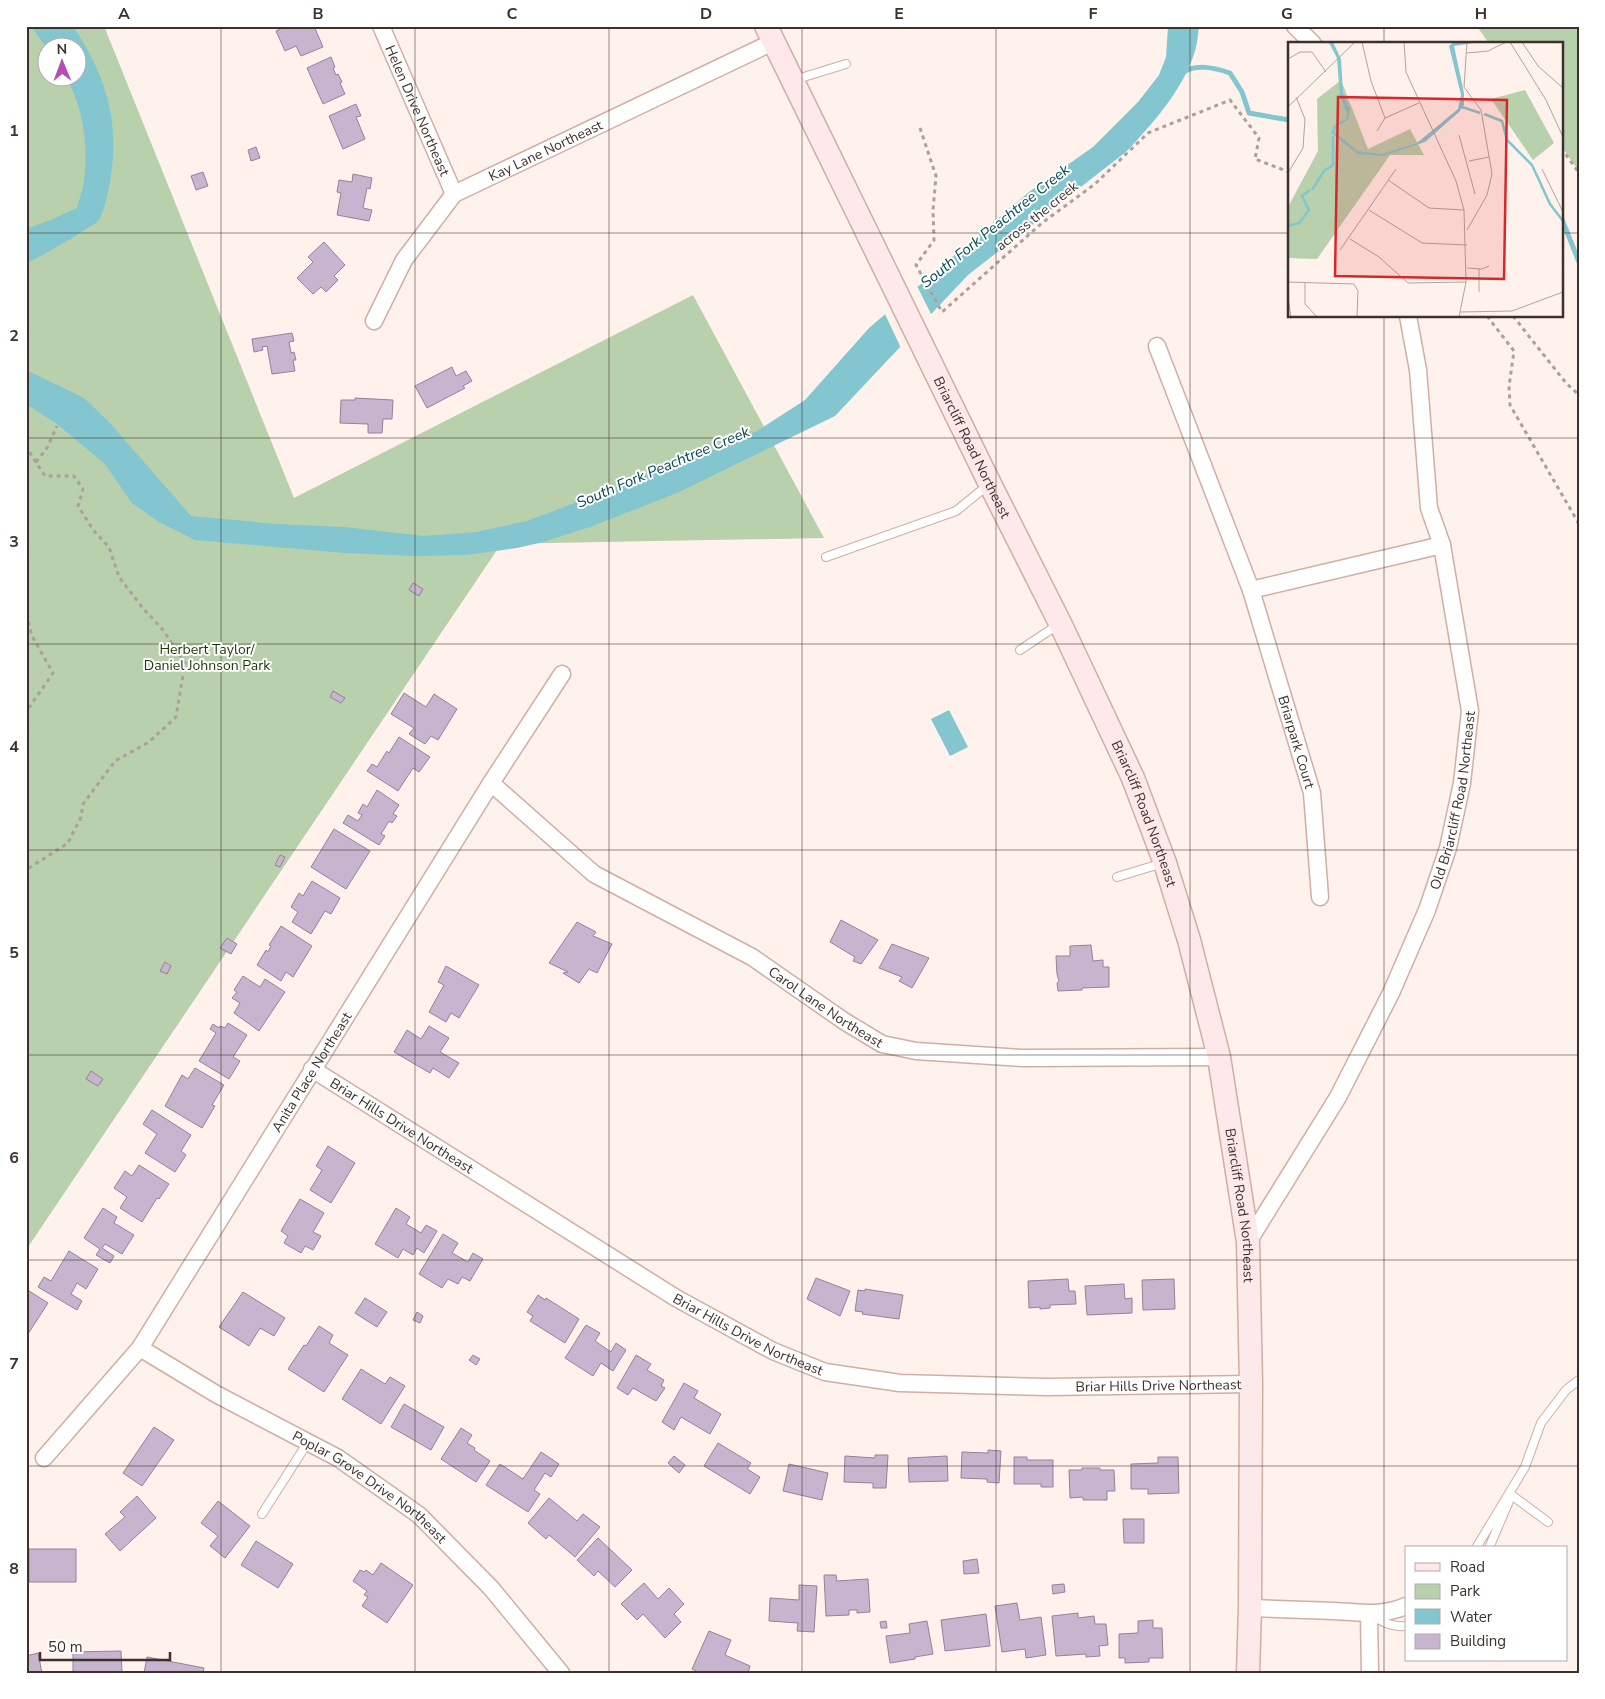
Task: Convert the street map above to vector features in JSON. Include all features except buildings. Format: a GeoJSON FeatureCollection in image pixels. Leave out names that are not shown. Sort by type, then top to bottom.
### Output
{"type":"FeatureCollection","features":[{"type":"Feature","properties":{"kind":"main road","name":"Briarcliff Road Northeast"},"geometry":{"type":"LineString","coordinates":[[769,34],[1060,623],[1133,778],[1165,863],[1190,940],[1219,1057],[1248,1242],[1251,1384],[1248,1673]]}},
{"type":"Feature","properties":{"kind":"street","name":"Helen Drive Northeast"},"geometry":{"type":"LineString","coordinates":[[381,26],[454,194]]}},
{"type":"Feature","properties":{"kind":"street"},"geometry":{"type":"LineString","coordinates":[[1295,26],[1311,42]]}},
{"type":"Feature","properties":{"kind":"street","name":"Kay Lane Northeast"},"geometry":{"type":"LineString","coordinates":[[374,321],[404,260],[454,194],[769,34]]}},
{"type":"Feature","properties":{"kind":"street","name":"Old Briarcliff Road Northeast"},"geometry":{"type":"LineString","coordinates":[[1248,1242],[1338,1097],[1391,993],[1427,910],[1448,848],[1462,783],[1470,711],[1442,545],[1429,508],[1418,370],[1408,318]]}},
{"type":"Feature","properties":{"kind":"street","name":"Briarpark Court"},"geometry":{"type":"LineString","coordinates":[[1157,346],[1252,590],[1312,793],[1320,897]]}},
{"type":"Feature","properties":{"kind":"street"},"geometry":{"type":"LineString","coordinates":[[1252,590],[1442,545]]}},
{"type":"Feature","properties":{"kind":"street","name":"Anita Place Northeast"},"geometry":{"type":"LineString","coordinates":[[44,1458],[140,1348],[491,783],[562,674]]}},
{"type":"Feature","properties":{"kind":"street","name":"Carol Lane Northeast"},"geometry":{"type":"LineString","coordinates":[[491,783],[594,874],[752,957],[844,1021],[882,1044],[916,1051],[1022,1058],[1219,1057]]}},
{"type":"Feature","properties":{"kind":"street","name":"Briar Hills Drive Northeast"},"geometry":{"type":"LineString","coordinates":[[312,1069],[676,1298],[773,1351],[825,1372],[900,1383],[1047,1387],[1251,1384]]}},
{"type":"Feature","properties":{"kind":"street","name":"Poplar Grove Drive Northeast"},"geometry":{"type":"LineString","coordinates":[[140,1348],[216,1394],[338,1458],[419,1515],[491,1588],[560,1673]]}},
{"type":"Feature","properties":{"kind":"street"},"geometry":{"type":"LineString","coordinates":[[1250,1608],[1348,1611],[1369,1614],[1392,1612],[1405,1606]]}},
{"type":"Feature","properties":{"kind":"street"},"geometry":{"type":"LineString","coordinates":[[1369,1614],[1370,1673]]}},
{"type":"Feature","properties":{"kind":"lane"},"geometry":{"type":"LineString","coordinates":[[792,80],[846,64]]}},
{"type":"Feature","properties":{"kind":"lane"},"geometry":{"type":"LineString","coordinates":[[826,558],[956,511],[990,484]]}},
{"type":"Feature","properties":{"kind":"lane"},"geometry":{"type":"LineString","coordinates":[[1020,650],[1060,623]]}},
{"type":"Feature","properties":{"kind":"lane"},"geometry":{"type":"LineString","coordinates":[[1117,877],[1165,863]]}},
{"type":"Feature","properties":{"kind":"lane"},"geometry":{"type":"LineString","coordinates":[[1477,1546],[1525,1467],[1542,1423],[1566,1390],[1579,1380]]}},
{"type":"Feature","properties":{"kind":"lane"},"geometry":{"type":"LineString","coordinates":[[262,1514],[308,1442]]}},
{"type":"Feature","properties":{"kind":"lane"},"geometry":{"type":"LineString","coordinates":[[1510,1494],[1548,1522]]}},
{"type":"Feature","properties":{"kind":"lane"},"geometry":{"type":"LineString","coordinates":[[1490,1546],[1505,1512],[1510,1494]]}},
{"type":"Feature","properties":{"kind":"lane"},"geometry":{"type":"LineString","coordinates":[[1369,1614],[1388,1624],[1398,1627],[1405,1626]]}},
{"type":"Feature","properties":{"kind":"path","name":"across the creek"},"geometry":{"type":"LineString","coordinates":[[920,128],[936,176],[933,210],[934,240],[916,265],[942,312],[1042,223],[1095,184],[1148,133],[1230,100],[1259,138],[1255,159],[1288,172]]}},
{"type":"Feature","properties":{"kind":"path"},"geometry":{"type":"LineString","coordinates":[[1562,149],[1579,173]]}},
{"type":"Feature","properties":{"kind":"path"},"geometry":{"type":"LineString","coordinates":[[1489,318],[1514,351],[1509,386],[1510,405],[1579,524]]}},
{"type":"Feature","properties":{"kind":"path"},"geometry":{"type":"LineString","coordinates":[[1515,318],[1566,382],[1579,395]]}},
{"type":"Feature","properties":{"kind":"path"},"geometry":{"type":"LineString","coordinates":[[36,462],[46,448],[57,426]]}},
{"type":"Feature","properties":{"kind":"path"},"geometry":{"type":"LineString","coordinates":[[26,455],[28,450],[45,476],[74,476],[84,489],[78,506],[94,531],[109,547],[119,577],[163,630],[185,663],[176,717],[149,742],[115,761],[83,804],[81,817],[68,843],[26,870]]}},
{"type":"Feature","properties":{"kind":"path"},"geometry":{"type":"LineString","coordinates":[[26,614],[32,636],[53,672],[26,712]]}},
{"type":"Feature","properties":{"kind":"green space","name":"Herbert Taylor/ Daniel Johnson Park"},"geometry":{"type":"Polygon","coordinates":[[[26,26],[104,26],[294,498],[693,295],[824,538],[501,544],[26,1250],[26,26]]]}},
{"type":"Feature","properties":{"kind":"green space"},"geometry":{"type":"Polygon","coordinates":[[[1477,26],[1579,26],[1579,171],[1562,147],[1562,42],[1488,42],[1477,26]]]}},
{"type":"Feature","properties":{"kind":"water"},"geometry":{"type":"Polygon","coordinates":[[[31,26],[73,26],[80,38],[39,38],[31,26]]]}},
{"type":"Feature","properties":{"kind":"water","name":"South Fork Peachtree Creek"},"geometry":{"type":"Polygon","coordinates":[[[1168,26],[1199,26],[1196,45],[1193,57],[1181,83],[1165,107],[1146,130],[1127,151],[968,275],[835,416],[677,493],[590,527],[517,548],[466,555],[414,556],[345,553],[195,540],[159,522],[132,503],[104,463],[57,424],[26,404],[26,370],[84,398],[109,422],[191,516],[276,524],[344,527],[424,536],[476,532],[527,521],[707,453],[757,431],[805,400],[869,328],[1029,192],[1093,147],[1138,102],[1159,75],[1166,57],[1168,26]]]}},
{"type":"Feature","properties":{"kind":"water"},"geometry":{"type":"Polygon","coordinates":[[[88,52],[103,84],[109,103],[113,144],[109,188],[98,221],[26,264],[26,229],[77,208],[85,168],[85,141],[81,114],[72,89],[88,88],[88,52]]]}},
{"type":"Feature","properties":{"kind":"water"},"geometry":{"type":"Polygon","coordinates":[[[949,710],[968,747],[950,756],[931,719],[949,710]]]}},
{"type":"Feature","properties":{"kind":"pier"},"geometry":{"type":"Polygon","coordinates":[[[916,284],[932,316],[901,348],[884,312],[916,284]]]}},
{"type":"Feature","properties":{"kind":"waterway"},"geometry":{"type":"LineString","coordinates":[[1182,73],[1199,67],[1230,73],[1242,92],[1249,113],[1288,120]]}},
{"type":"Feature","properties":{"kind":"waterway"},"geometry":{"type":"LineString","coordinates":[[1562,220],[1579,262]]}}]}
